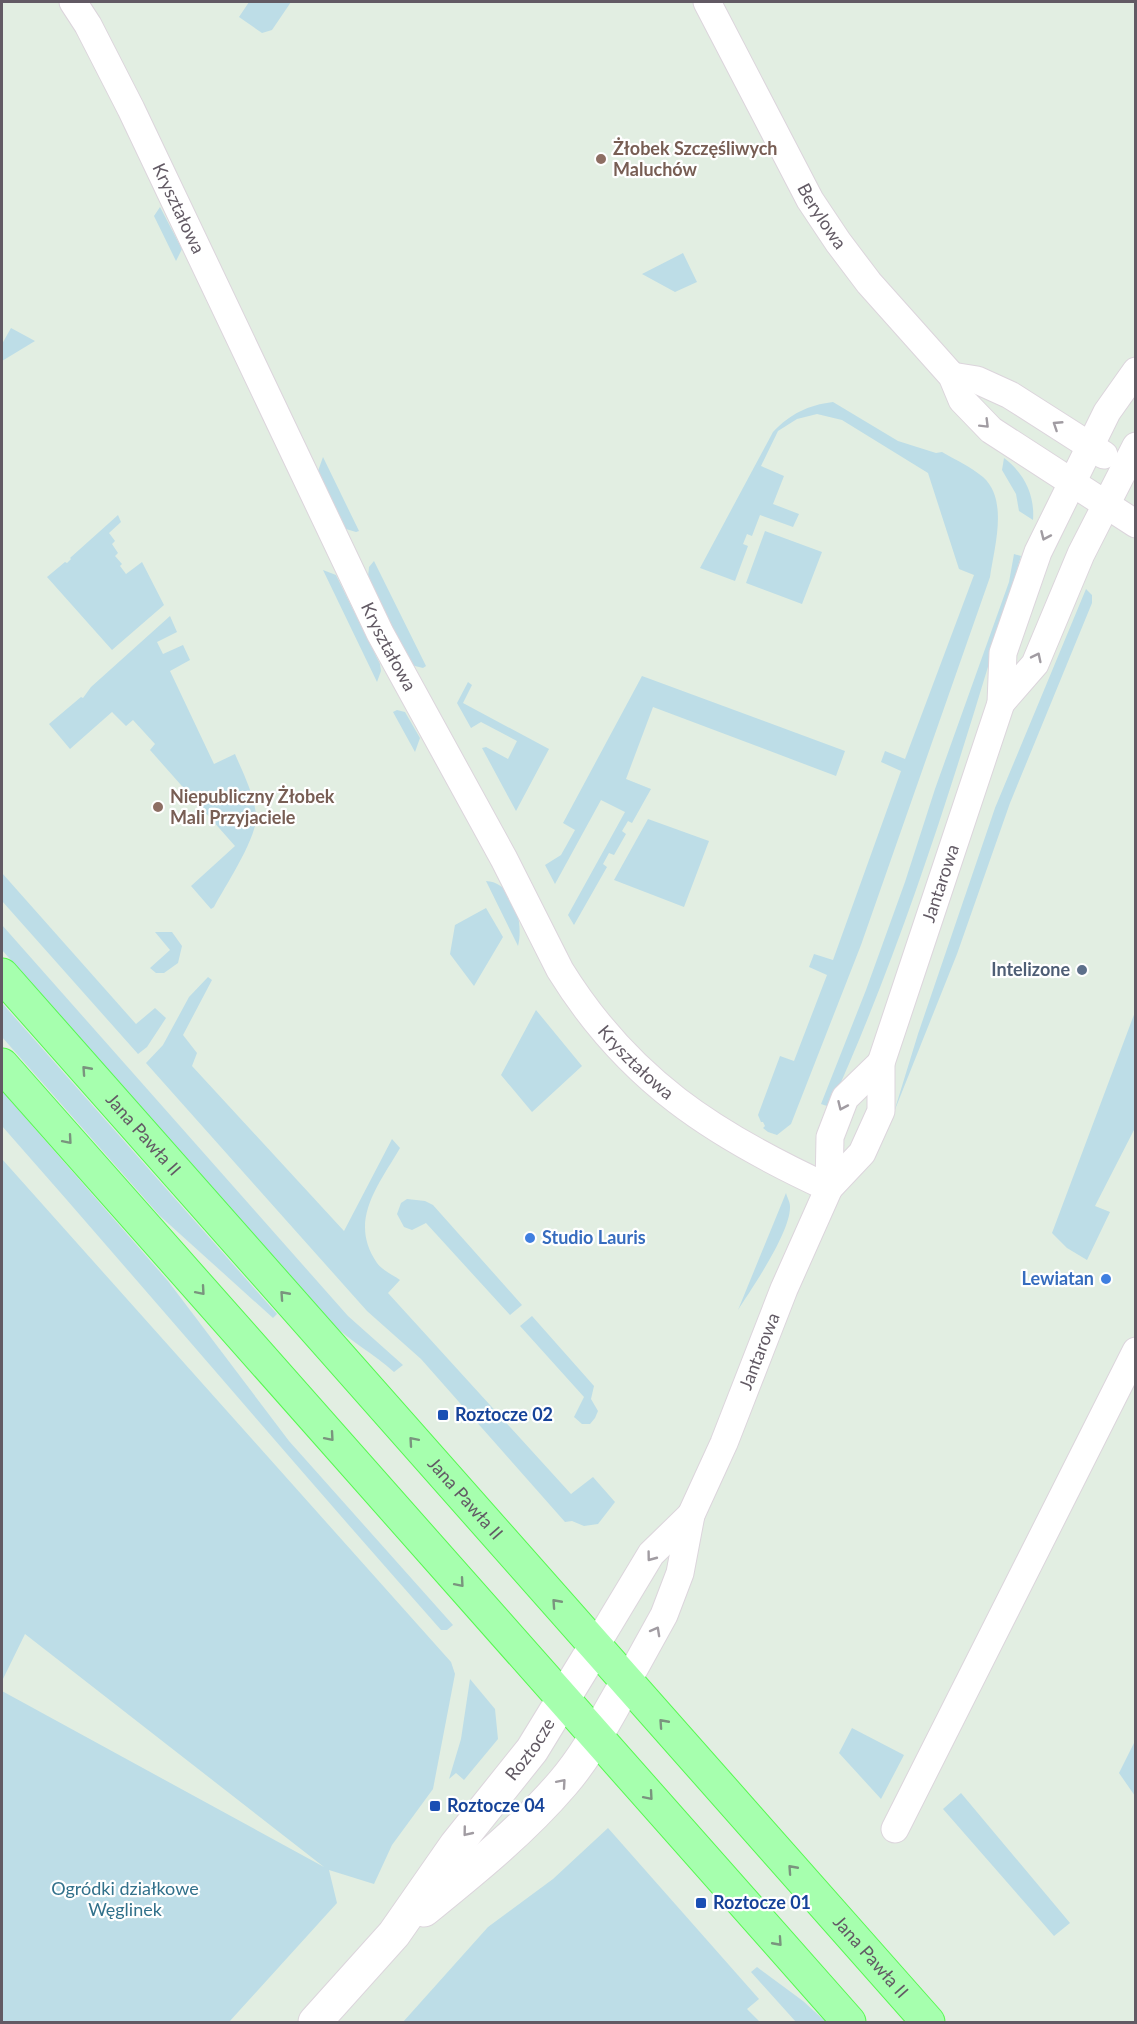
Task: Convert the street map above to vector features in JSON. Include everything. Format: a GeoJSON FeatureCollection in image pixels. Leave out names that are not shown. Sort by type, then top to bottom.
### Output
{"type":"FeatureCollection","features":[{"type":"Feature","properties":{"kind":"main road","name":"Jana Pawła II"},"geometry":{"type":"LineString","coordinates":[[2,975],[928,2022]]}},
{"type":"Feature","properties":{"kind":"main road"},"geometry":{"type":"LineString","coordinates":[[2,1065],[849,2022]]}},
{"type":"Feature","properties":{"kind":"street","name":"Kryształowa"},"geometry":{"type":"LineString","coordinates":[[73,2],[88,25],[130,109],[380,633],[504,859],[571,988],[595,1022],[628,1059],[672,1098],[706,1122],[754,1150],[829,1188]]}},
{"type":"Feature","properties":{"kind":"street","name":"Berylowa"},"geometry":{"type":"LineString","coordinates":[[707,2],[788,159],[816,208],[869,283],[952,376],[962,400],[991,430],[1136,524]]}},
{"type":"Feature","properties":{"kind":"street","name":"Jantarowa"},"geometry":{"type":"LineString","coordinates":[[627,1682],[664,1615],[681,1573],[691,1515],[724,1443],[784,1289],[829,1188],[862,1153],[881,1111],[880,1063],[1001,704],[1003,653],[1038,552],[1115,398],[1136,370]]}},
{"type":"Feature","properties":{"kind":"street"},"geometry":{"type":"LineString","coordinates":[[952,376],[977,380],[1010,395],[1090,446],[1132,463]]}},
{"type":"Feature","properties":{"kind":"street","name":"Jantarowa"},"geometry":{"type":"LineString","coordinates":[[1001,704],[1035,664],[1081,554],[1106,505],[1132,463]]}},
{"type":"Feature","properties":{"kind":"street","name":"Jantarowa"},"geometry":{"type":"LineString","coordinates":[[829,1188],[830,1137],[845,1098],[880,1063]]}},
{"type":"Feature","properties":{"kind":"street"},"geometry":{"type":"LineString","coordinates":[[895,1829],[1136,1351]]}},
{"type":"Feature","properties":{"kind":"street","name":"Jantarowa"},"geometry":{"type":"LineString","coordinates":[[595,1647],[651,1554],[691,1515]]}},
{"type":"Feature","properties":{"kind":"street","name":"Roztocze"},"geometry":{"type":"LineString","coordinates":[[315,2022],[394,1934],[456,1845],[532,1750],[595,1647]]}},
{"type":"Feature","properties":{"kind":"street","name":"Roztocze"},"geometry":{"type":"LineString","coordinates":[[394,1934],[484,1862],[563,1783],[596,1737],[627,1682]]}},
{"type":"Feature","properties":{"kind":"green space"},"geometry":{"type":"Polygon","coordinates":[[[249,2],[291,2],[272,30],[262,33],[239,17],[249,2]]]}},
{"type":"Feature","properties":{"kind":"green space"},"geometry":{"type":"Polygon","coordinates":[[[160,207],[182,249],[176,261],[154,216],[160,207]]]}},
{"type":"Feature","properties":{"kind":"green space"},"geometry":{"type":"Polygon","coordinates":[[[683,253],[697,282],[675,292],[642,274],[683,253]]]}},
{"type":"Feature","properties":{"kind":"green space"},"geometry":{"type":"Polygon","coordinates":[[[11,328],[35,341],[2,361],[2,344],[11,328]]]}},
{"type":"Feature","properties":{"kind":"green space"},"geometry":{"type":"Polygon","coordinates":[[[833,402],[898,441],[936,453],[942,452],[978,473],[991,487],[996,498],[998,525],[990,577],[861,945],[791,1124],[777,1135],[763,1128],[765,1126],[758,1115],[780,1056],[794,1061],[827,975],[809,967],[814,954],[833,960],[901,771],[881,762],[885,751],[905,759],[974,575],[959,569],[928,473],[842,420],[817,414],[797,419],[778,431],[761,466],[784,476],[773,504],[799,514],[793,527],[760,515],[752,536],[747,534],[743,544],[748,546],[735,581],[700,568],[773,432],[800,411],[815,405],[833,402]]]}},
{"type":"Feature","properties":{"kind":"green space"},"geometry":{"type":"Polygon","coordinates":[[[323,457],[359,531],[346,529],[318,471],[323,457]]]}},
{"type":"Feature","properties":{"kind":"green space"},"geometry":{"type":"Polygon","coordinates":[[[1004,458],[1017,470],[1027,485],[1032,502],[1033,520],[1019,511],[1016,494],[1002,470],[1004,458]]]}},
{"type":"Feature","properties":{"kind":"green space"},"geometry":{"type":"Polygon","coordinates":[[[118,515],[121,522],[109,533],[115,541],[112,544],[118,553],[115,556],[122,564],[120,566],[126,574],[142,562],[164,605],[112,650],[47,577],[65,562],[67,563],[118,515]]]}},
{"type":"Feature","properties":{"kind":"green space"},"geometry":{"type":"Polygon","coordinates":[[[765,531],[822,552],[802,604],[746,583],[765,531]]]}},
{"type":"Feature","properties":{"kind":"green space"},"geometry":{"type":"Polygon","coordinates":[[[1014,554],[1021,556],[979,696],[911,904],[859,1040],[830,1107],[821,1104],[905,882],[935,789],[1009,582],[1014,554]]]}},
{"type":"Feature","properties":{"kind":"green space"},"geometry":{"type":"Polygon","coordinates":[[[374,561],[426,666],[423,668],[411,665],[368,577],[369,567],[374,561]]]}},
{"type":"Feature","properties":{"kind":"green space"},"geometry":{"type":"Polygon","coordinates":[[[323,570],[336,575],[380,664],[381,671],[377,682],[323,570]]]}},
{"type":"Feature","properties":{"kind":"green space"},"geometry":{"type":"Polygon","coordinates":[[[1086,589],[1092,595],[1092,603],[1010,803],[957,954],[894,1112],[918,1034],[995,808],[1086,589]]]}},
{"type":"Feature","properties":{"kind":"green space"},"geometry":{"type":"Polygon","coordinates":[[[170,616],[177,632],[157,642],[163,654],[183,645],[190,660],[170,671],[214,764],[235,754],[251,791],[255,807],[256,815],[252,836],[233,874],[211,909],[191,886],[235,846],[150,750],[155,744],[133,720],[126,726],[112,712],[70,749],[49,724],[81,697],[83,698],[91,687],[170,616]]]}},
{"type":"Feature","properties":{"kind":"green space"},"geometry":{"type":"Polygon","coordinates":[[[642,676],[845,751],[836,776],[653,707],[626,779],[651,789],[632,823],[628,821],[622,831],[626,834],[614,855],[609,853],[603,864],[607,867],[574,925],[568,915],[625,812],[601,800],[555,884],[545,865],[561,855],[575,830],[563,823],[642,676]]]}},
{"type":"Feature","properties":{"kind":"green space"},"geometry":{"type":"Polygon","coordinates":[[[468,682],[472,685],[463,703],[549,749],[516,811],[482,748],[486,747],[508,759],[517,741],[481,722],[471,728],[457,703],[468,682]]]}},
{"type":"Feature","properties":{"kind":"green space"},"geometry":{"type":"Polygon","coordinates":[[[397,710],[405,712],[420,738],[415,752],[393,712],[397,710]]]}},
{"type":"Feature","properties":{"kind":"green space"},"geometry":{"type":"Polygon","coordinates":[[[648,819],[709,841],[684,907],[614,880],[648,819]]]}},
{"type":"Feature","properties":{"kind":"green space"},"geometry":{"type":"Polygon","coordinates":[[[2,873],[136,1024],[155,1008],[166,1018],[147,1047],[138,1054],[2,901],[2,873]]]}},
{"type":"Feature","properties":{"kind":"green space"},"geometry":{"type":"Polygon","coordinates":[[[486,881],[504,888],[515,905],[519,926],[518,946],[486,881]]]}},
{"type":"Feature","properties":{"kind":"green space"},"geometry":{"type":"Polygon","coordinates":[[[486,908],[503,937],[474,986],[450,954],[455,925],[486,908]]]}},
{"type":"Feature","properties":{"kind":"green space"},"geometry":{"type":"Polygon","coordinates":[[[2,925],[348,1316],[403,1365],[394,1372],[330,1322],[2,950],[2,925]]]}},
{"type":"Feature","properties":{"kind":"green space"},"geometry":{"type":"Polygon","coordinates":[[[155,932],[172,932],[182,946],[178,963],[164,973],[156,973],[150,968],[170,950],[155,932]]]}},
{"type":"Feature","properties":{"kind":"green space"},"geometry":{"type":"Polygon","coordinates":[[[208,977],[212,980],[183,1035],[197,1053],[192,1066],[344,1231],[392,1139],[400,1148],[375,1190],[366,1218],[365,1233],[369,1248],[377,1263],[400,1280],[388,1293],[571,1494],[593,1477],[615,1502],[598,1524],[584,1526],[572,1521],[565,1522],[421,1359],[367,1311],[146,1063],[163,1045],[189,997],[208,977]]]}},
{"type":"Feature","properties":{"kind":"green space"},"geometry":{"type":"Polygon","coordinates":[[[2,1003],[277,1314],[273,1318],[160,1216],[2,1037],[2,1003]]]}},
{"type":"Feature","properties":{"kind":"green space"},"geometry":{"type":"Polygon","coordinates":[[[536,1010],[582,1066],[532,1112],[501,1075],[536,1010]]]}},
{"type":"Feature","properties":{"kind":"green space"},"geometry":{"type":"Polygon","coordinates":[[[1135,1012],[1135,1128],[1095,1206],[1110,1212],[1087,1260],[1067,1248],[1052,1233],[1135,1012]]]}},
{"type":"Feature","properties":{"kind":"green space"},"geometry":{"type":"Polygon","coordinates":[[[2,1091],[168,1281],[289,1441],[453,1625],[447,1630],[441,1630],[2,1126],[2,1091]]]}},
{"type":"Feature","properties":{"kind":"green space","name":"Ogródki działkowe Węglinek"},"geometry":{"type":"Polygon","coordinates":[[[2,1159],[451,1662],[455,1674],[433,1789],[392,1845],[374,1884],[329,1870],[337,1903],[229,2022],[2,2022],[2,1691],[324,1867],[25,1634],[2,1681],[2,1159]]]}},
{"type":"Feature","properties":{"kind":"green space"},"geometry":{"type":"Polygon","coordinates":[[[786,1193],[790,1203],[789,1217],[778,1245],[738,1310],[786,1193]]]}},
{"type":"Feature","properties":{"kind":"green space"},"geometry":{"type":"Polygon","coordinates":[[[407,1199],[425,1201],[433,1205],[522,1305],[510,1315],[426,1223],[412,1230],[404,1227],[397,1214],[401,1203],[407,1199]]]}},
{"type":"Feature","properties":{"kind":"green space"},"geometry":{"type":"Polygon","coordinates":[[[532,1316],[594,1386],[591,1399],[598,1411],[590,1424],[582,1424],[574,1417],[584,1397],[520,1326],[532,1316]]]}},
{"type":"Feature","properties":{"kind":"green space"},"geometry":{"type":"Polygon","coordinates":[[[470,1679],[495,1709],[498,1739],[464,1780],[456,1773],[449,1779],[461,1739],[470,1679]]]}},
{"type":"Feature","properties":{"kind":"green space"},"geometry":{"type":"Polygon","coordinates":[[[852,1728],[904,1755],[881,1799],[839,1753],[852,1728]]]}},
{"type":"Feature","properties":{"kind":"green space"},"geometry":{"type":"Polygon","coordinates":[[[1135,1741],[1136,1796],[1119,1773],[1135,1741]]]}},
{"type":"Feature","properties":{"kind":"green space"},"geometry":{"type":"Polygon","coordinates":[[[961,1793],[1070,1923],[1054,1936],[943,1809],[961,1793]]]}},
{"type":"Feature","properties":{"kind":"green space"},"geometry":{"type":"Polygon","coordinates":[[[608,1828],[759,1999],[747,2009],[760,2022],[403,2022],[488,1927],[553,1879],[608,1828]]]}},
{"type":"Feature","properties":{"kind":"green space"},"geometry":{"type":"Polygon","coordinates":[[[757,1967],[803,2001],[826,2022],[796,2022],[751,1972],[757,1967]]]}},
{"type":"Feature","properties":{"kind":"place","name":"Żłobek Szczęśliwych Maluchów"},"geometry":{"type":"Point","coordinates":[601,159]}},
{"type":"Feature","properties":{"kind":"place","name":"Niepubliczny Żłobek Mali Przyjaciele"},"geometry":{"type":"Point","coordinates":[158,807]}},
{"type":"Feature","properties":{"kind":"place","name":"Intelizone"},"geometry":{"type":"Point","coordinates":[1082,970]}},
{"type":"Feature","properties":{"kind":"place","name":"Studio Lauris"},"geometry":{"type":"Point","coordinates":[530,1238]}},
{"type":"Feature","properties":{"kind":"place","name":"Lewiatan"},"geometry":{"type":"Point","coordinates":[1106,1279]}},
{"type":"Feature","properties":{"kind":"place","name":"Roztocze 02"},"geometry":{"type":"Point","coordinates":[443,1415]}},
{"type":"Feature","properties":{"kind":"place","name":"Roztocze 04"},"geometry":{"type":"Point","coordinates":[435,1806]}},
{"type":"Feature","properties":{"kind":"place","name":"Roztocze 01"},"geometry":{"type":"Point","coordinates":[701,1903]}}]}
